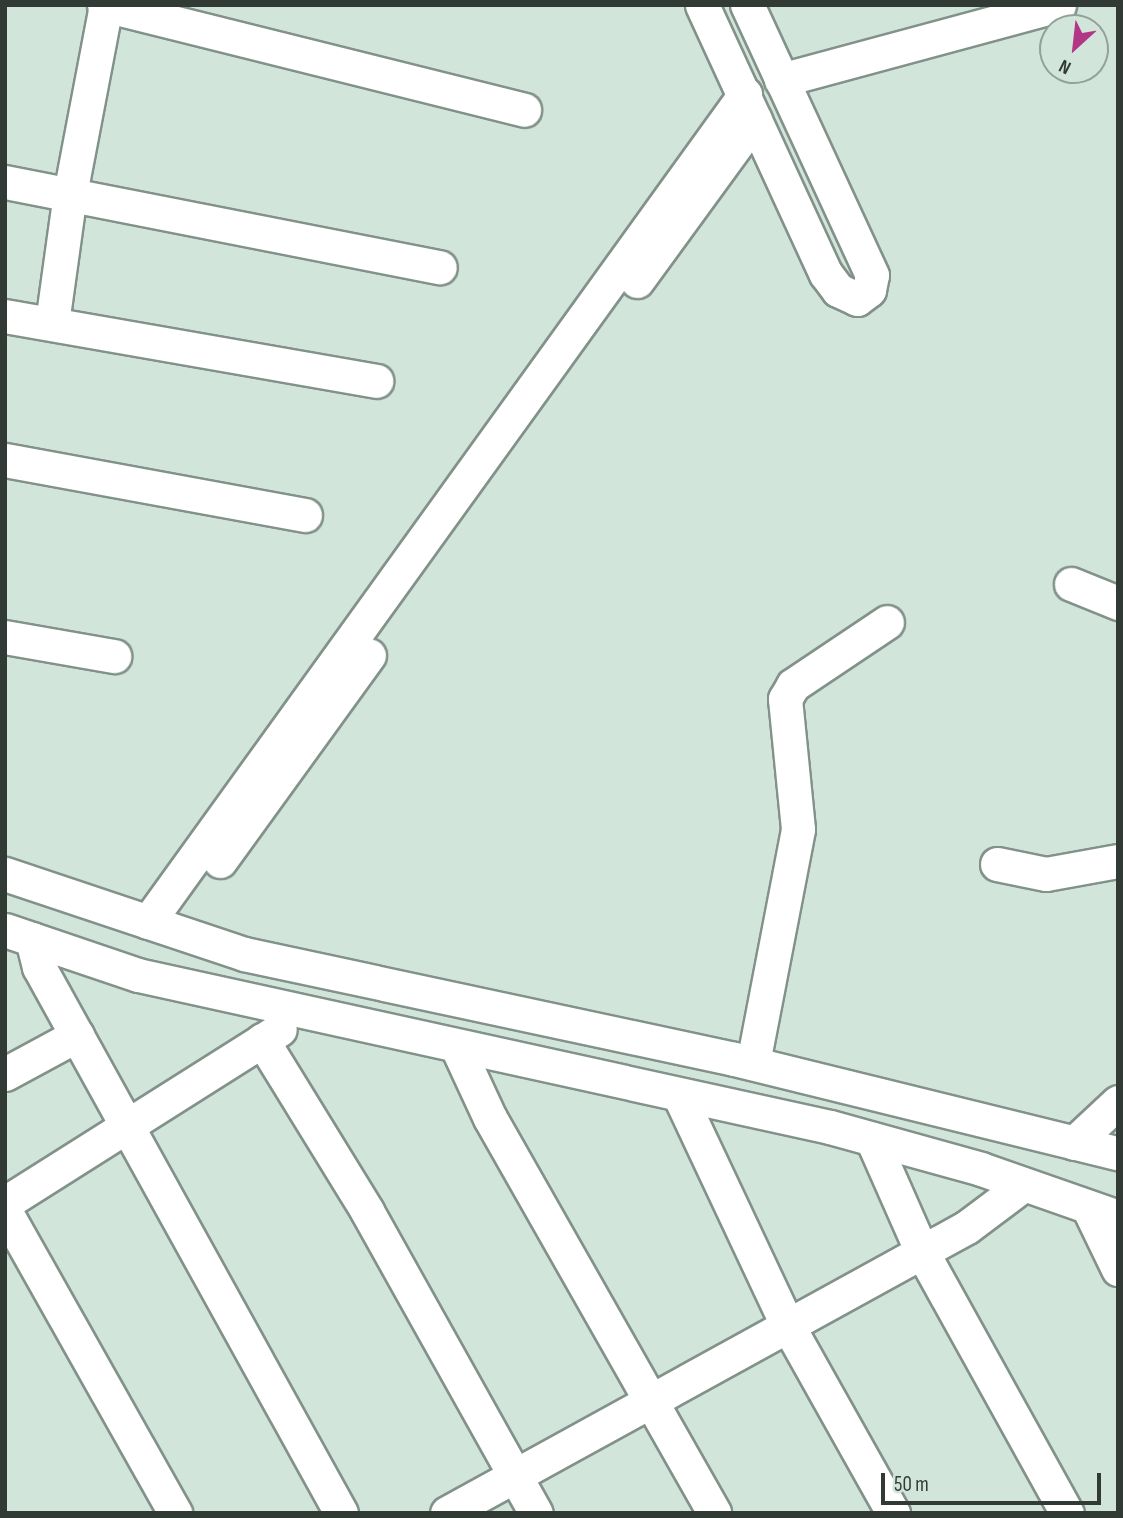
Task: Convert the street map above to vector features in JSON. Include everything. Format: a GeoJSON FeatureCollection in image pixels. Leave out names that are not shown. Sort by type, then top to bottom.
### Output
{"type":"FeatureCollection","features":[{"type":"Feature","properties":{"kind":"street"},"geometry":{"type":"LineString","coordinates":[[52,323],[70,194],[105,5],[524,110]]}},
{"type":"Feature","properties":{"kind":"street"},"geometry":{"type":"LineString","coordinates":[[702,5],[826,274],[838,290],[857,299],[869,290],[872,275],[747,5]]}},
{"type":"Feature","properties":{"kind":"street"},"geometry":{"type":"LineString","coordinates":[[160,926],[750,106],[784,86],[1059,5]]}},
{"type":"Feature","properties":{"kind":"street"},"geometry":{"type":"LineString","coordinates":[[5,183],[440,267]]}},
{"type":"Feature","properties":{"kind":"street"},"geometry":{"type":"LineString","coordinates":[[5,316],[376,381]]}},
{"type":"Feature","properties":{"kind":"street"},"geometry":{"type":"LineString","coordinates":[[5,460],[304,515]]}},
{"type":"Feature","properties":{"kind":"street"},"geometry":{"type":"LineString","coordinates":[[1070,584],[1118,603]]}},
{"type":"Feature","properties":{"kind":"street"},"geometry":{"type":"LineString","coordinates":[[753,1063],[798,829],[785,699],[793,685],[887,622]]}},
{"type":"Feature","properties":{"kind":"street"},"geometry":{"type":"LineString","coordinates":[[5,637],[114,656]]}},
{"type":"Feature","properties":{"kind":"street"},"geometry":{"type":"LineString","coordinates":[[997,864],[1046,874],[1118,861]]}},
{"type":"Feature","properties":{"kind":"street"},"geometry":{"type":"LineString","coordinates":[[5,874],[244,954],[753,1063],[1118,1153]]}},
{"type":"Feature","properties":{"kind":"street"},"geometry":{"type":"LineString","coordinates":[[19,935],[138,975],[872,1139],[1103,1212],[1118,1269]]}},
{"type":"Feature","properties":{"kind":"street"},"geometry":{"type":"LineString","coordinates":[[19,935],[341,1513]]}},
{"type":"Feature","properties":{"kind":"street"},"geometry":{"type":"LineString","coordinates":[[5,1203],[306,1013]]}},
{"type":"Feature","properties":{"kind":"street"},"geometry":{"type":"LineString","coordinates":[[5,1074],[77,1035]]}},
{"type":"Feature","properties":{"kind":"street"},"geometry":{"type":"LineString","coordinates":[[262,1040],[368,1211],[536,1513]]}},
{"type":"Feature","properties":{"kind":"street"},"geometry":{"type":"LineString","coordinates":[[457,1047],[490,1118],[714,1513]]}},
{"type":"Feature","properties":{"kind":"street"},"geometry":{"type":"LineString","coordinates":[[679,1095],[787,1324],[893,1513]]}},
{"type":"Feature","properties":{"kind":"street"},"geometry":{"type":"LineString","coordinates":[[1074,1143],[1118,1102]]}},
{"type":"Feature","properties":{"kind":"street"},"geometry":{"type":"LineString","coordinates":[[872,1139],[921,1250],[1067,1513]]}},
{"type":"Feature","properties":{"kind":"street"},"geometry":{"type":"LineString","coordinates":[[447,1513],[967,1227],[1023,1185]]}},
{"type":"Feature","properties":{"kind":"street"},"geometry":{"type":"LineString","coordinates":[[5,1210],[175,1513]]}}]}
